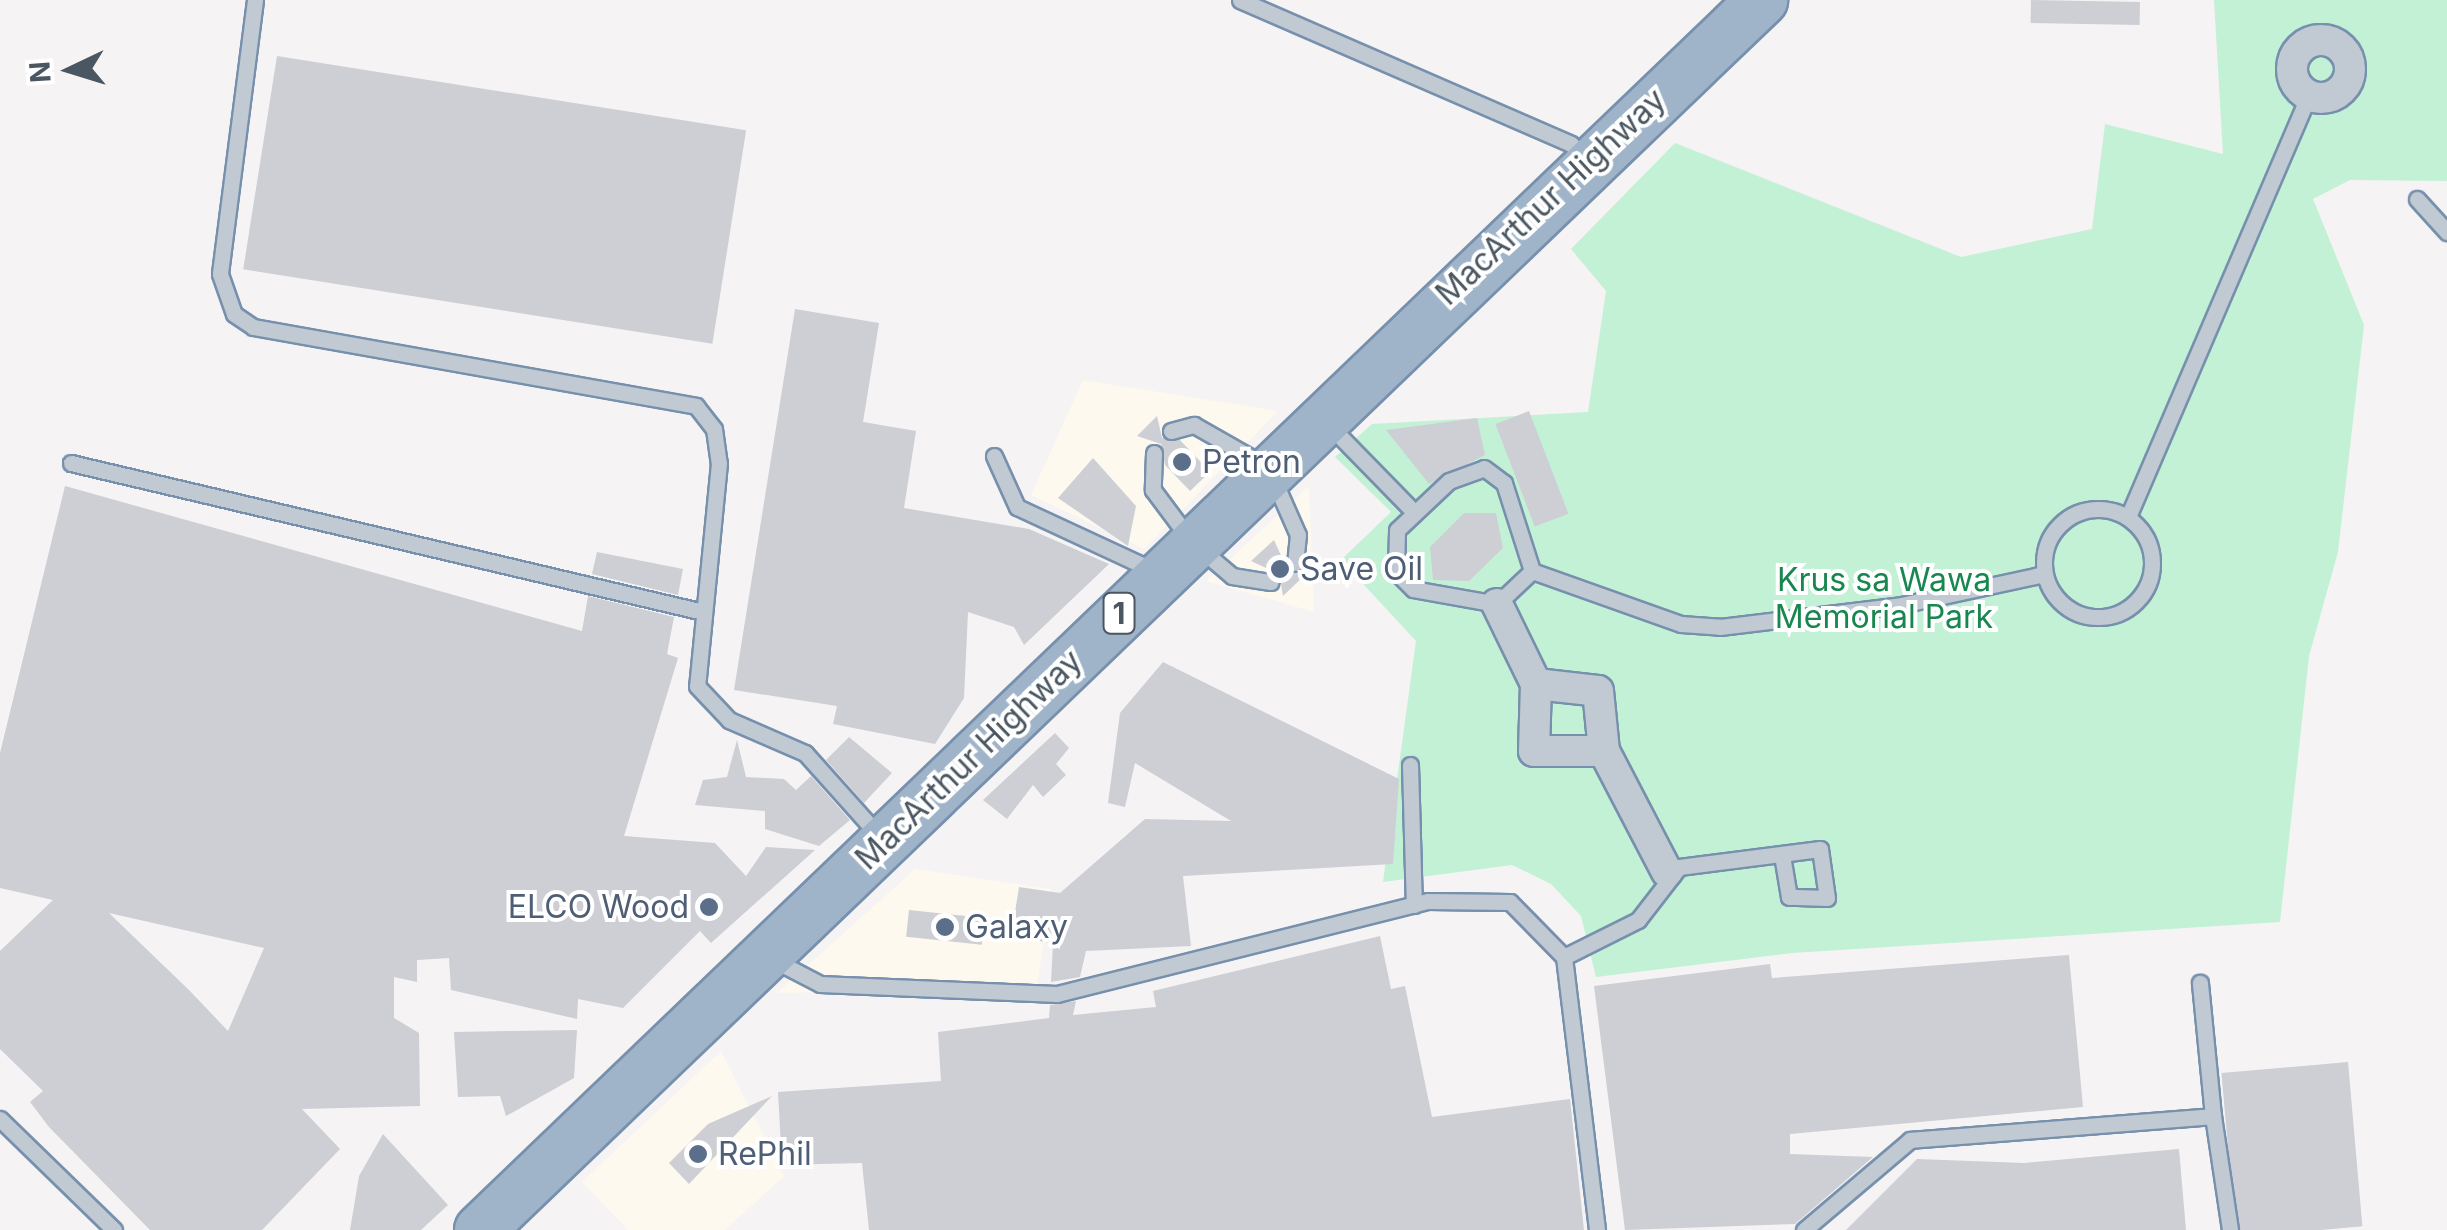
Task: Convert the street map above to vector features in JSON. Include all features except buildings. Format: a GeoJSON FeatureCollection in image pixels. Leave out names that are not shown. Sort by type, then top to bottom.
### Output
{"type":"FeatureCollection","features":[{"type":"Feature","properties":{"kind":"highway","name":"MacArthur Highway"},"geometry":{"type":"LineString","coordinates":[[480,1230],[884,843],[1268,467],[1762,0]]}},
{"type":"Feature","properties":{"kind":"street"},"geometry":{"type":"LineString","coordinates":[[1497,604],[1536,684],[1534,752],[1604,751]]}},
{"type":"Feature","properties":{"kind":"street"},"geometry":{"type":"LineString","coordinates":[[1536,684],[1598,691],[1604,751],[1667,872]]}},
{"type":"Feature","properties":{"kind":"lane"},"geometry":{"type":"LineString","coordinates":[[254,0],[220,274],[234,314],[253,326],[696,406],[714,429],[718,463],[699,611],[698,686],[712,708],[806,753],[884,843]]}},
{"type":"Feature","properties":{"kind":"lane"},"geometry":{"type":"LineString","coordinates":[[1240,0],[1570,144],[1588,162]]}},
{"type":"Feature","properties":{"kind":"lane"},"geometry":{"type":"LineString","coordinates":[[2128,517],[2310,96]]}},
{"type":"Feature","properties":{"kind":"lane"},"geometry":{"type":"LineString","coordinates":[[2417,199],[2447,232]]}},
{"type":"Feature","properties":{"kind":"lane"},"geometry":{"type":"LineString","coordinates":[[1321,417],[1413,510]]}},
{"type":"Feature","properties":{"kind":"lane"},"geometry":{"type":"LineString","coordinates":[[1171,431],[1194,425],[1268,467],[1298,536],[1294,563]]}},
{"type":"Feature","properties":{"kind":"lane"},"geometry":{"type":"LineString","coordinates":[[1154,454],[1152,490],[1175,557]]}},
{"type":"Feature","properties":{"kind":"lane"},"geometry":{"type":"LineString","coordinates":[[994,456],[1016,507],[1232,576],[1271,582]]}},
{"type":"Feature","properties":{"kind":"lane"},"geometry":{"type":"LineString","coordinates":[[71,463],[699,611]]}},
{"type":"Feature","properties":{"kind":"lane"},"geometry":{"type":"LineString","coordinates":[[1532,571],[1497,604],[1432,598],[1396,572],[1390,550],[1413,510],[1471,470],[1495,473],[1532,571],[1681,624],[1720,628],[1901,605],[2044,574]]}},
{"type":"Feature","properties":{"kind":"lane"},"geometry":{"type":"LineString","coordinates":[[2073,514],[2128,517],[2152,552],[2133,605],[2086,616],[2056,597],[2044,574],[2049,538],[2073,514]]}},
{"type":"Feature","properties":{"kind":"lane"},"geometry":{"type":"LineString","coordinates":[[1410,764],[1414,905]]}},
{"type":"Feature","properties":{"kind":"lane"},"geometry":{"type":"LineString","coordinates":[[1564,957],[1648,912],[1667,872],[1782,855]]}},
{"type":"Feature","properties":{"kind":"lane"},"geometry":{"type":"LineString","coordinates":[[768,955],[820,984],[1057,994],[1414,905],[1510,902],[1564,957],[1597,1230]]}},
{"type":"Feature","properties":{"kind":"lane"},"geometry":{"type":"LineString","coordinates":[[2200,983],[2213,1116],[2230,1230]]}},
{"type":"Feature","properties":{"kind":"lane"},"geometry":{"type":"LineString","coordinates":[[1811,1229],[1910,1140],[2213,1116]]}},
{"type":"Feature","properties":{"kind":"lane"},"geometry":{"type":"LineString","coordinates":[[0,1119],[114,1230]]}},
{"type":"Feature","properties":{"kind":"shaded area"},"geometry":{"type":"Polygon","coordinates":[[[1083,380],[1278,411],[1144,549],[1031,495],[1083,380]]]}},
{"type":"Feature","properties":{"kind":"shaded area"},"geometry":{"type":"Polygon","coordinates":[[[1309,486],[1314,612],[1206,581],[1309,486]]]}},
{"type":"Feature","properties":{"kind":"shaded area"},"geometry":{"type":"Polygon","coordinates":[[[915,869],[1051,889],[1037,988],[777,993],[915,869]]]}},
{"type":"Feature","properties":{"kind":"shaded area"},"geometry":{"type":"Polygon","coordinates":[[[721,1051],[784,1176],[725,1230],[628,1230],[582,1182],[721,1051]]]}},
{"type":"Feature","properties":{"kind":"green space","name":"Krus sa Wawa Memorial Park"},"geometry":{"type":"Polygon","coordinates":[[[2214,0],[2447,0],[2447,181],[2350,180],[2313,199],[2364,325],[2338,552],[2309,656],[2280,922],[1792,953],[1596,977],[1581,916],[1551,884],[1512,865],[1383,882],[1416,641],[1341,560],[1391,512],[1335,457],[1372,424],[1588,412],[1606,291],[1571,249],[1675,143],[1961,257],[2092,229],[2105,124],[2223,154],[2214,0]]]}},
{"type":"Feature","properties":{"kind":"place","name":"Petron"},"geometry":{"type":"Point","coordinates":[1182,462]}},
{"type":"Feature","properties":{"kind":"place","name":"Save Oil"},"geometry":{"type":"Point","coordinates":[1280,569]}},
{"type":"Feature","properties":{"kind":"place","name":"ELCO Wood"},"geometry":{"type":"Point","coordinates":[709,907]}},
{"type":"Feature","properties":{"kind":"place","name":"Galaxy"},"geometry":{"type":"Point","coordinates":[945,927]}},
{"type":"Feature","properties":{"kind":"place","name":"RePhil"},"geometry":{"type":"Point","coordinates":[698,1154]}}]}
